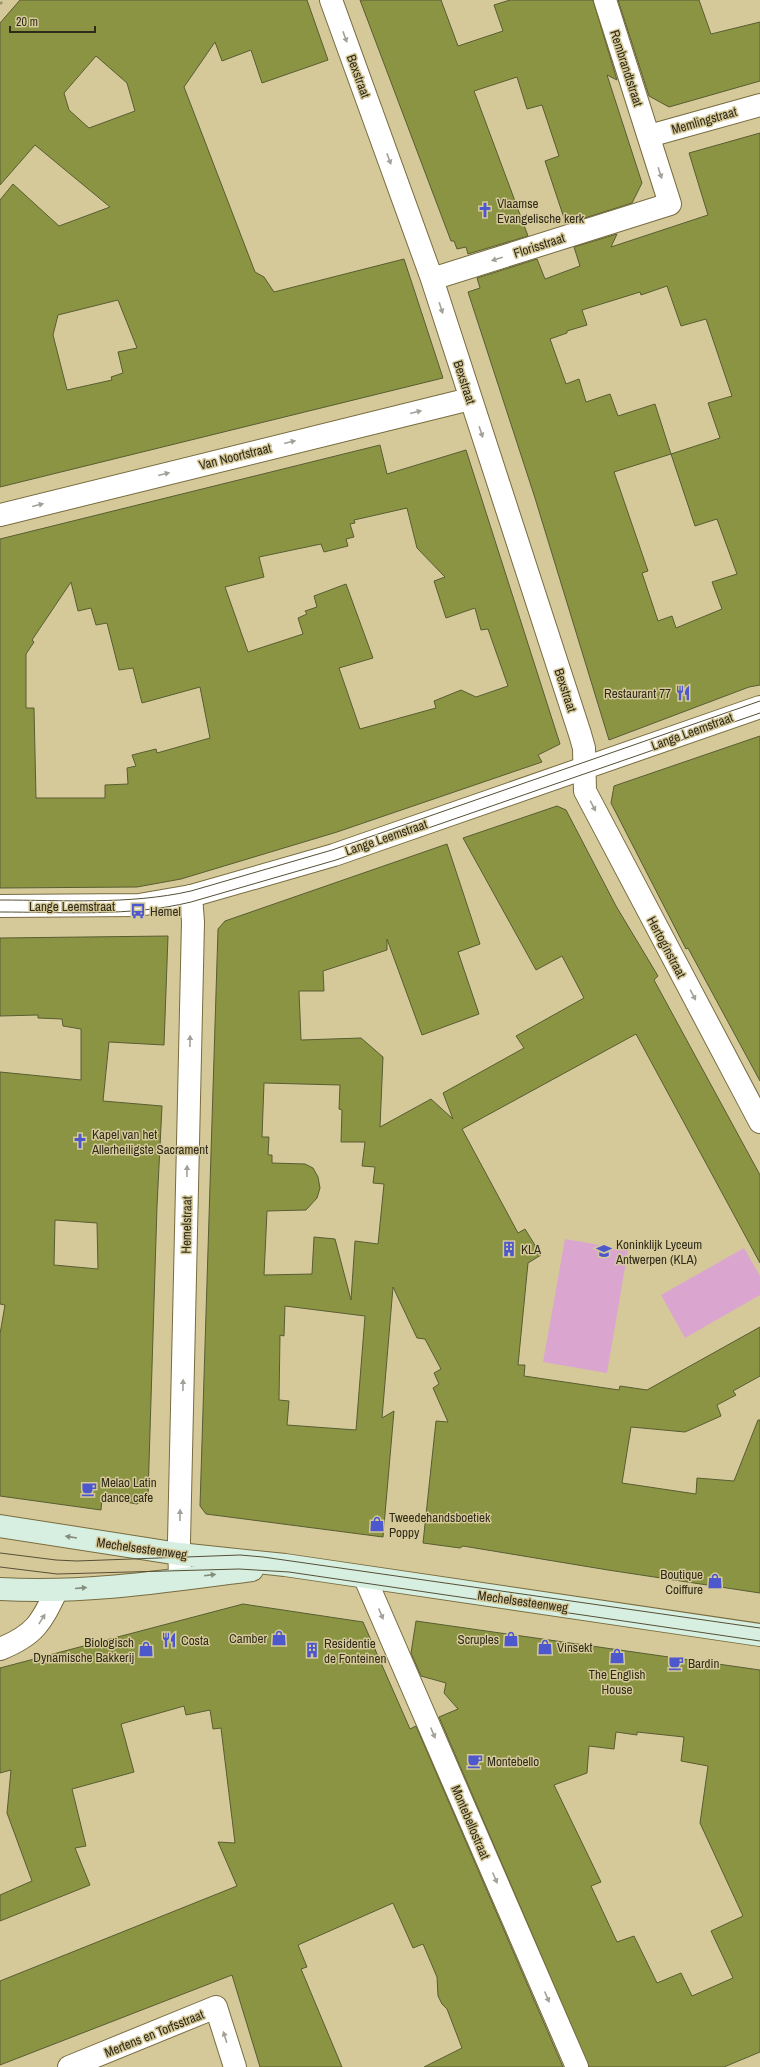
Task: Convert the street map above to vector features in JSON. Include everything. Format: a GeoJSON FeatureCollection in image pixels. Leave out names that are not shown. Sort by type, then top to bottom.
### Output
{"type":"FeatureCollection","features":[{"type":"Feature","properties":{"kind":"main road","name":"Mechelsesteenweg"},"geometry":{"type":"LineString","coordinates":[[0,1526],[179,1554],[285,1565],[760,1635]]}},
{"type":"Feature","properties":{"kind":"main road","name":"Mechelsesteenweg"},"geometry":{"type":"LineString","coordinates":[[0,1588],[58,1590],[180,1579],[285,1565]]}},
{"type":"Feature","properties":{"kind":"street","name":"Bexstraat"},"geometry":{"type":"LineString","coordinates":[[331,0],[432,279],[580,734],[584,748],[585,769]]}},
{"type":"Feature","properties":{"kind":"street","name":"Rembrandtstraat"},"geometry":{"type":"LineString","coordinates":[[605,0],[649,136]]}},
{"type":"Feature","properties":{"kind":"street","name":"Memlingstraat"},"geometry":{"type":"LineString","coordinates":[[649,136],[760,105]]}},
{"type":"Feature","properties":{"kind":"street","name":"Florisstraat"},"geometry":{"type":"LineString","coordinates":[[432,279],[670,204],[649,136]]}},
{"type":"Feature","properties":{"kind":"street","name":"Van Noortstraat"},"geometry":{"type":"LineString","coordinates":[[0,514],[470,399]]}},
{"type":"Feature","properties":{"kind":"street","name":"Lange Leemstraat"},"geometry":{"type":"LineString","coordinates":[[0,906],[139,905],[191,896],[334,855],[760,707]]}},
{"type":"Feature","properties":{"kind":"street","name":"Hertoginstraat"},"geometry":{"type":"LineString","coordinates":[[585,769],[585,791],[760,1122]]}},
{"type":"Feature","properties":{"kind":"street","name":"Hemelstraat"},"geometry":{"type":"LineString","coordinates":[[180,1579],[179,1554],[193,922],[191,896]]}},
{"type":"Feature","properties":{"kind":"street","name":"Montebellostraat"},"geometry":{"type":"LineString","coordinates":[[365,1578],[577,2067]]}},
{"type":"Feature","properties":{"kind":"street"},"geometry":{"type":"LineString","coordinates":[[0,1649],[31,1633],[41,1622],[58,1590]]}},
{"type":"Feature","properties":{"kind":"street","name":"Mertens en Torfsstraat"},"geometry":{"type":"LineString","coordinates":[[70,2067],[216,2008],[235,2067]]}},
{"type":"Feature","properties":{"kind":"path"},"geometry":{"type":"LineString","coordinates":[[0,4],[4,0]]}},
{"type":"Feature","properties":{"kind":"shaded area"},"geometry":{"type":"Polygon","coordinates":[[[565,1239],[628,1250],[607,1373],[543,1362],[565,1239]]]}},
{"type":"Feature","properties":{"kind":"shaded area"},"geometry":{"type":"Polygon","coordinates":[[[744,1248],[760,1276],[760,1295],[685,1338],[661,1295],[744,1248]]]}},
{"type":"Feature","properties":{"kind":"building"},"geometry":{"type":"Polygon","coordinates":[[[20,0],[307,0],[328,60],[262,83],[251,50],[222,61],[215,42],[184,87],[255,272],[264,277],[274,292],[404,259],[443,378],[0,487],[0,200],[13,184],[59,226],[110,207],[35,145],[0,185],[0,23],[20,0]],[[96,56],[64,93],[69,110],[89,128],[135,111],[127,83],[96,56]],[[118,300],[58,315],[53,335],[67,390],[112,380],[111,377],[123,373],[118,352],[137,348],[118,300]]]}},
{"type":"Feature","properties":{"kind":"building"},"geometry":{"type":"Polygon","coordinates":[[[360,0],[441,0],[458,46],[503,31],[494,5],[510,0],[593,0],[617,80],[607,75],[642,183],[632,203],[566,224],[545,161],[559,156],[542,105],[527,109],[517,77],[474,91],[528,236],[468,254],[466,247],[457,249],[454,241],[451,241],[360,0]]]}},
{"type":"Feature","properties":{"kind":"building"},"geometry":{"type":"Polygon","coordinates":[[[618,0],[699,0],[711,34],[760,22],[760,81],[669,107],[649,96],[618,0]]]}},
{"type":"Feature","properties":{"kind":"building"},"geometry":{"type":"Polygon","coordinates":[[[760,133],[760,685],[749,687],[609,740],[535,498],[468,292],[480,288],[477,278],[537,259],[545,279],[580,266],[574,247],[617,234],[611,247],[708,215],[689,153],[760,133]],[[667,286],[641,295],[640,292],[582,310],[587,325],[567,331],[567,333],[550,339],[566,384],[579,379],[586,402],[610,394],[618,416],[655,404],[671,454],[720,438],[708,403],[732,396],[706,319],[681,326],[667,286]],[[671,454],[614,472],[648,571],[642,573],[658,621],[672,616],[676,628],[722,609],[712,582],[737,574],[717,519],[695,526],[671,454]]]}},
{"type":"Feature","properties":{"kind":"building"},"geometry":{"type":"Polygon","coordinates":[[[380,445],[387,474],[466,450],[560,744],[538,755],[542,762],[337,832],[181,879],[137,887],[0,888],[0,539],[380,445]],[[407,508],[354,520],[355,523],[350,524],[354,537],[346,539],[348,546],[324,552],[321,544],[259,557],[264,577],[225,587],[248,652],[303,634],[298,618],[307,614],[305,611],[317,607],[314,596],[346,584],[373,658],[339,668],[360,729],[436,708],[434,701],[461,690],[476,697],[508,686],[488,629],[481,630],[475,608],[446,618],[434,581],[445,577],[417,548],[407,508]],[[71,582],[32,640],[34,642],[26,654],[26,708],[34,708],[36,798],[105,798],[105,785],[128,784],[127,768],[136,766],[132,755],[156,749],[157,753],[210,738],[200,687],[142,703],[133,668],[119,670],[107,623],[96,625],[91,608],[78,611],[71,582]]]}},
{"type":"Feature","properties":{"kind":"building"},"geometry":{"type":"Polygon","coordinates":[[[760,736],[760,1081],[688,948],[686,949],[611,803],[614,786],[760,736]]]}},
{"type":"Feature","properties":{"kind":"building"},"geometry":{"type":"Polygon","coordinates":[[[557,806],[566,810],[616,906],[658,976],[654,980],[760,1175],[760,1263],[636,1034],[462,1129],[518,1233],[525,1229],[541,1255],[528,1263],[518,1365],[525,1365],[524,1376],[619,1390],[620,1386],[647,1390],[760,1327],[760,1376],[733,1391],[736,1395],[717,1405],[721,1416],[685,1432],[631,1427],[622,1483],[696,1494],[697,1478],[734,1481],[758,1420],[760,1420],[760,1593],[463,1546],[460,1548],[423,1543],[436,1421],[448,1422],[433,1388],[439,1384],[434,1373],[441,1369],[425,1339],[417,1338],[393,1287],[382,1418],[394,1411],[383,1537],[206,1514],[200,1506],[218,929],[225,921],[447,844],[480,944],[458,952],[479,1014],[422,1035],[387,939],[387,950],[323,971],[324,991],[299,991],[301,1040],[361,1038],[383,1057],[380,1127],[431,1099],[453,1119],[443,1093],[524,1048],[516,1036],[584,998],[562,956],[536,970],[463,838],[557,806]],[[264,1083],[262,1137],[269,1137],[268,1155],[272,1155],[272,1163],[305,1164],[313,1168],[318,1177],[320,1188],[317,1198],[306,1210],[267,1211],[264,1275],[312,1274],[314,1237],[335,1239],[351,1300],[355,1241],[378,1244],[384,1184],[373,1183],[375,1167],[362,1166],[365,1142],[341,1142],[342,1110],[339,1109],[340,1085],[264,1083]],[[285,1306],[284,1336],[280,1335],[279,1400],[289,1401],[287,1425],[356,1430],[365,1316],[285,1306]]]}},
{"type":"Feature","properties":{"kind":"building"},"geometry":{"type":"Polygon","coordinates":[[[168,936],[164,1045],[109,1042],[103,1101],[162,1106],[157,1206],[148,1496],[137,1504],[102,1498],[101,1510],[0,1496],[0,1334],[5,1305],[0,1304],[0,1072],[81,1080],[81,1029],[63,1026],[62,1019],[38,1018],[38,1015],[0,1016],[0,938],[168,936]],[[55,1220],[54,1265],[98,1269],[97,1223],[55,1220]]]}},
{"type":"Feature","properties":{"kind":"building"},"geometry":{"type":"Polygon","coordinates":[[[243,1604],[363,1622],[410,1729],[416,1726],[563,2067],[424,2067],[462,2048],[447,2009],[442,2004],[438,1996],[437,1977],[423,1944],[413,1948],[393,1903],[298,1945],[307,1967],[301,1969],[342,2067],[260,2067],[232,1975],[0,2065],[0,1981],[237,1886],[218,1842],[235,1843],[221,1728],[213,1729],[210,1710],[186,1715],[184,1706],[121,1724],[134,1772],[72,1789],[86,1846],[75,1848],[90,1885],[0,1921],[0,1895],[32,1881],[7,1813],[11,1770],[0,1773],[0,1668],[243,1604]]]}},
{"type":"Feature","properties":{"kind":"building"},"geometry":{"type":"Polygon","coordinates":[[[416,1621],[760,1670],[760,2052],[724,2067],[589,2067],[439,1717],[458,1709],[444,1693],[446,1683],[421,1676],[411,1653],[416,1621]],[[616,1732],[614,1749],[589,1746],[587,1773],[554,1785],[601,1882],[591,1886],[617,1942],[634,1936],[657,1983],[681,1973],[692,1996],[733,1978],[711,1931],[743,1916],[700,1823],[708,1766],[681,1761],[684,1737],[637,1732],[637,1735],[616,1732]]]}},
{"type":"Feature","properties":{"kind":"tram line"},"geometry":{"type":"LineString","coordinates":[[0,900],[120,900],[191,891],[332,850],[760,701]]}},
{"type":"Feature","properties":{"kind":"tram line"},"geometry":{"type":"LineString","coordinates":[[0,912],[120,912],[168,907],[191,902],[336,860],[760,713]]}},
{"type":"Feature","properties":{"kind":"tram line"},"geometry":{"type":"LineString","coordinates":[[0,1553],[77,1561],[240,1555],[263,1557],[760,1628]]}},
{"type":"Feature","properties":{"kind":"tram line"},"geometry":{"type":"LineString","coordinates":[[0,1567],[57,1574],[239,1569],[289,1572],[760,1641]]}},
{"type":"Feature","properties":{"kind":"place","name":"Vlaamse Evangelische kerk"},"geometry":{"type":"Point","coordinates":[485,210]}},
{"type":"Feature","properties":{"kind":"place","name":"Restaurant 77"},"geometry":{"type":"Point","coordinates":[683,693]}},
{"type":"Feature","properties":{"kind":"place","name":"Hemel"},"geometry":{"type":"Point","coordinates":[138,911]}},
{"type":"Feature","properties":{"kind":"place","name":"Kapel van het Allerheiligste Sacrament"},"geometry":{"type":"Point","coordinates":[80,1141]}},
{"type":"Feature","properties":{"kind":"place","name":"KLA"},"geometry":{"type":"Point","coordinates":[509,1249]}},
{"type":"Feature","properties":{"kind":"place","name":"Koninklijk Lyceum Antwerpen (KLA)"},"geometry":{"type":"Point","coordinates":[604,1251]}},
{"type":"Feature","properties":{"kind":"place","name":"Melao Latin dance cafe"},"geometry":{"type":"Point","coordinates":[89,1489]}},
{"type":"Feature","properties":{"kind":"place","name":"Tweedehandsboetiek Poppy"},"geometry":{"type":"Point","coordinates":[377,1524]}},
{"type":"Feature","properties":{"kind":"place","name":"Boutique Coiffure"},"geometry":{"type":"Point","coordinates":[715,1581]}},
{"type":"Feature","properties":{"kind":"place","name":"Camber"},"geometry":{"type":"Point","coordinates":[279,1638]}},
{"type":"Feature","properties":{"kind":"place","name":"Scruples"},"geometry":{"type":"Point","coordinates":[511,1639]}},
{"type":"Feature","properties":{"kind":"place","name":"Costa"},"geometry":{"type":"Point","coordinates":[169,1640]}},
{"type":"Feature","properties":{"kind":"place","name":"Vinsekt"},"geometry":{"type":"Point","coordinates":[545,1647]}},
{"type":"Feature","properties":{"kind":"place","name":"Biologisch Dynamische Bakkerij"},"geometry":{"type":"Point","coordinates":[146,1649]}},
{"type":"Feature","properties":{"kind":"place","name":"Residentie de Fonteinen"},"geometry":{"type":"Point","coordinates":[312,1650]}},
{"type":"Feature","properties":{"kind":"place","name":"The English House"},"geometry":{"type":"Point","coordinates":[617,1656]}},
{"type":"Feature","properties":{"kind":"place","name":"Bardin"},"geometry":{"type":"Point","coordinates":[676,1663]}},
{"type":"Feature","properties":{"kind":"place","name":"Montebello"},"geometry":{"type":"Point","coordinates":[475,1761]}}]}
